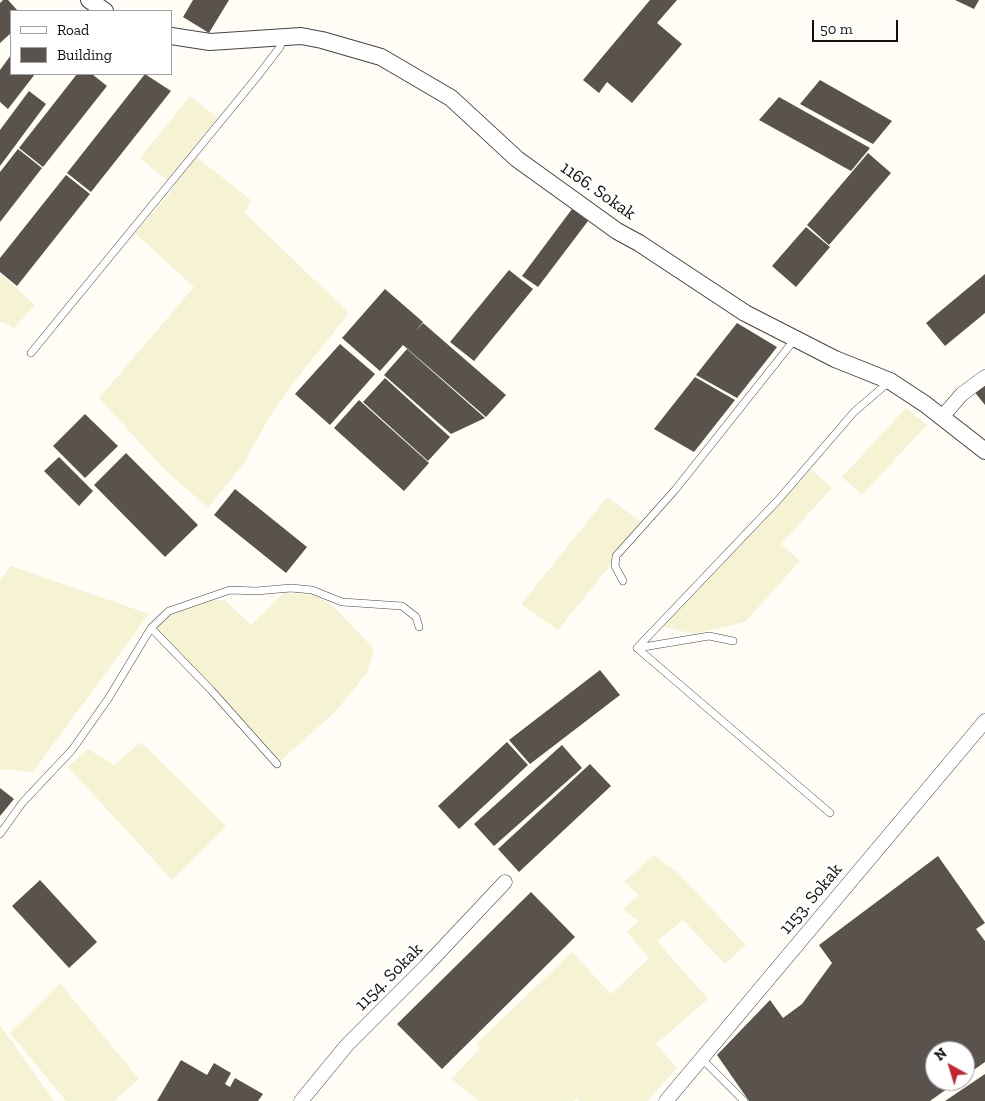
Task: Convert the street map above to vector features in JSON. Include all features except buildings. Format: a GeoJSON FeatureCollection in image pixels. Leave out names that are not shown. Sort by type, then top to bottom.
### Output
{"type":"FeatureCollection","features":[{"type":"Feature","properties":{"kind":"street"},"geometry":{"type":"LineString","coordinates":[[89,0],[104,10]]}},
{"type":"Feature","properties":{"kind":"street","name":"1166. Sokak"},"geometry":{"type":"LineString","coordinates":[[172,36],[210,42],[301,36],[360,49],[381,57],[415,75],[451,98],[517,159],[617,231],[639,243],[745,313],[835,359],[890,381],[942,417],[985,451]]}},
{"type":"Feature","properties":{"kind":"street"},"geometry":{"type":"LineString","coordinates":[[942,417],[962,394],[985,377]]}},
{"type":"Feature","properties":{"kind":"street","name":"1153. Sokak"},"geometry":{"type":"LineString","coordinates":[[666,1101],[985,721]]}},
{"type":"Feature","properties":{"kind":"street","name":"1154. Sokak"},"geometry":{"type":"LineString","coordinates":[[302,1101],[347,1045],[426,966],[505,882]]}},
{"type":"Feature","properties":{"kind":"lane"},"geometry":{"type":"LineString","coordinates":[[31,353],[263,69],[280,47],[283,38]]}},
{"type":"Feature","properties":{"kind":"lane"},"geometry":{"type":"LineString","coordinates":[[623,580],[615,566],[616,556],[675,490],[795,339]]}},
{"type":"Feature","properties":{"kind":"lane"},"geometry":{"type":"LineString","coordinates":[[637,648],[779,499],[854,412],[890,381]]}},
{"type":"Feature","properties":{"kind":"lane"},"geometry":{"type":"LineString","coordinates":[[0,834],[23,802],[72,750],[108,699],[151,628],[168,611],[230,590],[256,591],[291,588],[312,590],[342,602],[402,606],[416,617],[419,627]]}},
{"type":"Feature","properties":{"kind":"lane"},"geometry":{"type":"LineString","coordinates":[[151,628],[211,690],[277,764]]}},
{"type":"Feature","properties":{"kind":"lane"},"geometry":{"type":"LineString","coordinates":[[637,648],[709,636],[733,641]]}},
{"type":"Feature","properties":{"kind":"lane"},"geometry":{"type":"LineString","coordinates":[[637,648],[830,813]]}},
{"type":"Feature","properties":{"kind":"lane"},"geometry":{"type":"LineString","coordinates":[[701,1058],[744,1101]]}},
{"type":"Feature","properties":{"kind":"shaded area"},"geometry":{"type":"Polygon","coordinates":[[[190,96],[218,118],[190,152],[251,200],[245,213],[349,313],[293,383],[270,416],[244,463],[208,508],[163,468],[99,398],[194,287],[135,233],[175,187],[140,158],[190,96]]]}},
{"type":"Feature","properties":{"kind":"shaded area"},"geometry":{"type":"Polygon","coordinates":[[[0,273],[35,305],[14,328],[0,321],[0,273]]]}},
{"type":"Feature","properties":{"kind":"shaded area"},"geometry":{"type":"Polygon","coordinates":[[[906,408],[927,425],[862,495],[842,477],[906,408]]]}},
{"type":"Feature","properties":{"kind":"shaded area"},"geometry":{"type":"Polygon","coordinates":[[[811,469],[832,488],[781,544],[800,561],[745,622],[693,634],[662,626],[811,469]]]}},
{"type":"Feature","properties":{"kind":"shaded area"},"geometry":{"type":"Polygon","coordinates":[[[607,497],[644,524],[558,630],[521,604],[607,497]]]}},
{"type":"Feature","properties":{"kind":"shaded area"},"geometry":{"type":"Polygon","coordinates":[[[11,566],[149,614],[33,772],[0,769],[0,580],[11,566]]]}},
{"type":"Feature","properties":{"kind":"shaded area"},"geometry":{"type":"Polygon","coordinates":[[[284,593],[315,595],[332,605],[374,649],[367,673],[335,712],[277,764],[151,628],[169,611],[195,601],[225,600],[251,625],[284,593]]]}},
{"type":"Feature","properties":{"kind":"shaded area"},"geometry":{"type":"Polygon","coordinates":[[[141,742],[226,826],[172,880],[68,767],[88,749],[114,765],[141,742]]]}},
{"type":"Feature","properties":{"kind":"shaded area"},"geometry":{"type":"Polygon","coordinates":[[[654,855],[677,872],[746,945],[725,964],[683,920],[657,941],[708,999],[656,1044],[677,1068],[647,1101],[580,1101],[577,1098],[573,1101],[479,1101],[451,1079],[479,1050],[477,1043],[572,952],[611,994],[649,958],[627,932],[638,921],[623,909],[639,895],[624,882],[654,855]]]}},
{"type":"Feature","properties":{"kind":"shaded area"},"geometry":{"type":"Polygon","coordinates":[[[60,983],[139,1079],[114,1101],[66,1101],[10,1033],[60,983]]]}},
{"type":"Feature","properties":{"kind":"shaded area"},"geometry":{"type":"Polygon","coordinates":[[[0,1025],[54,1101],[0,1101],[0,1025]]]}}]}
